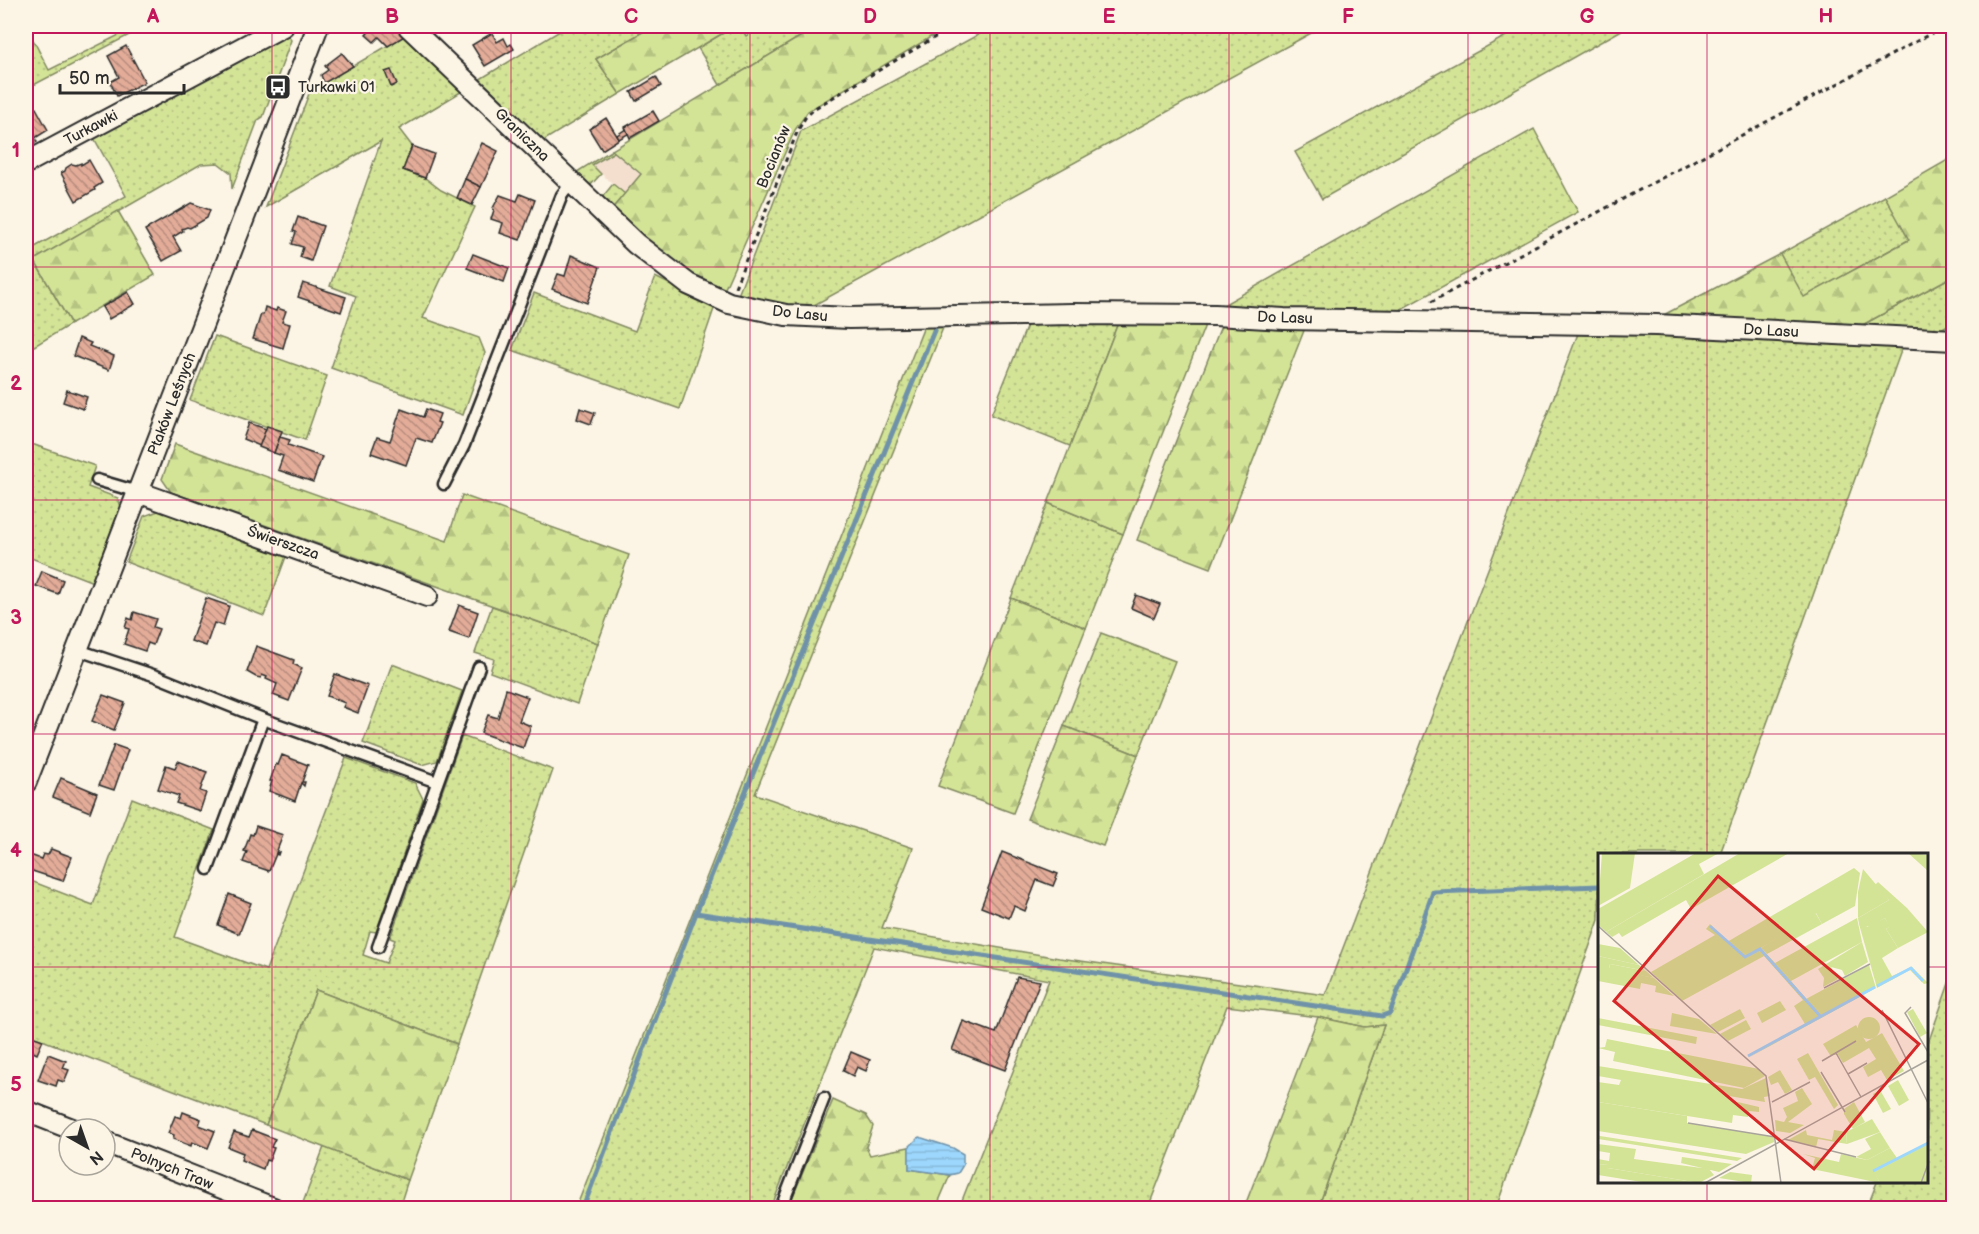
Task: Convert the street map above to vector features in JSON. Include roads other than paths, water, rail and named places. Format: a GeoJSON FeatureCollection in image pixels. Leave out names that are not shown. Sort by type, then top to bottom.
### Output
{"type":"FeatureCollection","features":[{"type":"Feature","properties":{"kind":"street","name":"Turkawki"},"geometry":{"type":"LineString","coordinates":[[26,163],[283,26]]}},
{"type":"Feature","properties":{"kind":"street","name":"Ptaków Leśnych"},"geometry":{"type":"LineString","coordinates":[[26,782],[317,26]]}},
{"type":"Feature","properties":{"kind":"street","name":"Graniczna"},"geometry":{"type":"LineString","coordinates":[[408,26],[636,244]]}},
{"type":"Feature","properties":{"kind":"street","name":"Do Lasu"},"geometry":{"type":"LineString","coordinates":[[636,244],[688,284],[729,303],[786,315],[849,318],[1072,314],[1215,315],[1284,319],[1656,325],[1953,340]]}},
{"type":"Feature","properties":{"kind":"street","name":"Świerszcza"},"geometry":{"type":"LineString","coordinates":[[138,492],[428,596]]}},
{"type":"Feature","properties":{"kind":"street"},"geometry":{"type":"LineString","coordinates":[[26,1111],[57,1123]]}},
{"type":"Feature","properties":{"kind":"street","name":"Polnych Traw"},"geometry":{"type":"LineString","coordinates":[[117,1147],[273,1209]]}},
{"type":"Feature","properties":{"kind":"lane"},"geometry":{"type":"LineString","coordinates":[[444,484],[464,445],[562,195],[572,182]]}},
{"type":"Feature","properties":{"kind":"lane"},"geometry":{"type":"LineString","coordinates":[[97,480],[138,492]]}},
{"type":"Feature","properties":{"kind":"lane"},"geometry":{"type":"LineString","coordinates":[[78,650],[156,676],[262,719],[437,782]]}},
{"type":"Feature","properties":{"kind":"lane"},"geometry":{"type":"LineString","coordinates":[[378,947],[479,667]]}},
{"type":"Feature","properties":{"kind":"lane"},"geometry":{"type":"LineString","coordinates":[[208,868],[262,719]]}},
{"type":"Feature","properties":{"kind":"lane"},"geometry":{"type":"LineString","coordinates":[[781,1209],[824,1098]]}},
{"type":"Feature","properties":{"kind":"water"},"geometry":{"type":"Polygon","coordinates":[[[919,1137],[953,1148],[963,1154],[963,1165],[958,1173],[950,1175],[909,1169],[909,1147],[919,1137]]]}},
{"type":"Feature","properties":{"kind":"waterway"},"geometry":{"type":"LineString","coordinates":[[583,1208],[696,913],[935,328]]}},
{"type":"Feature","properties":{"kind":"waterway"},"geometry":{"type":"LineString","coordinates":[[696,913],[1382,1016],[1390,1013],[1433,892],[1598,886]]}},
{"type":"Feature","properties":{"kind":"place","name":"Turkawki 01"},"geometry":{"type":"Point","coordinates":[278,87]}}]}
